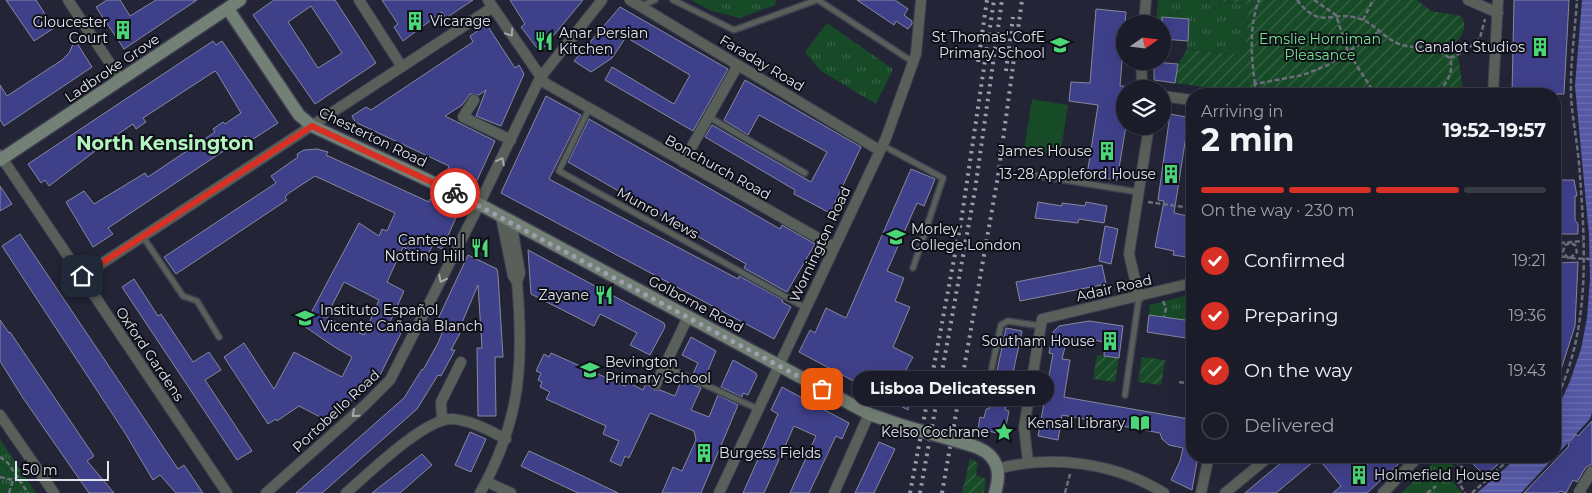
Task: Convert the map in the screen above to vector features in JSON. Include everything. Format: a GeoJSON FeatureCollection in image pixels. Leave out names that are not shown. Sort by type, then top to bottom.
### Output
{"type":"FeatureCollection","features":[{"type":"Feature","properties":{"kind":"street"},"geometry":{"type":"LineString","coordinates":[[68,0],[121,80]]}},
{"type":"Feature","properties":{"kind":"street","name":"Ladbroke Grove"},"geometry":{"type":"LineString","coordinates":[[1,158],[121,80],[225,4],[240,0]]}},
{"type":"Feature","properties":{"kind":"street"},"geometry":{"type":"LineString","coordinates":[[359,0],[402,67]]}},
{"type":"Feature","properties":{"kind":"street","name":"Portobello Road"},"geometry":{"type":"LineString","coordinates":[[266,493],[364,406],[390,380],[511,140],[540,78],[602,0]]}},
{"type":"Feature","properties":{"kind":"street","name":"Faraday Road"},"geometry":{"type":"LineString","coordinates":[[630,0],[738,65],[881,147]]}},
{"type":"Feature","properties":{"kind":"street","name":"Wornington Road"},"geometry":{"type":"LineString","coordinates":[[720,493],[881,147],[916,54],[920,0]]}},
{"type":"Feature","properties":{"kind":"street"},"geometry":{"type":"LineString","coordinates":[[1145,15],[1146,0]]}},
{"type":"Feature","properties":{"kind":"street"},"geometry":{"type":"LineString","coordinates":[[1468,0],[1498,13]]}},
{"type":"Feature","properties":{"kind":"street"},"geometry":{"type":"LineString","coordinates":[[1493,88],[1498,0]]}},
{"type":"Feature","properties":{"kind":"street","name":"Chesterton Road"},"geometry":{"type":"LineString","coordinates":[[225,4],[299,115],[312,126],[479,204]]}},
{"type":"Feature","properties":{"kind":"street"},"geometry":{"type":"LineString","coordinates":[[82,276],[402,67],[490,4],[540,78]]}},
{"type":"Feature","properties":{"kind":"street"},"geometry":{"type":"LineString","coordinates":[[683,162],[738,65]]}},
{"type":"Feature","properties":{"kind":"street","name":"Bonchurch Road"},"geometry":{"type":"LineString","coordinates":[[540,78],[589,110],[834,248]]}},
{"type":"Feature","properties":{"kind":"street"},"geometry":{"type":"LineString","coordinates":[[1171,97],[1186,99]]}},
{"type":"Feature","properties":{"kind":"street"},"geometry":{"type":"LineString","coordinates":[[474,100],[463,117],[511,140]]}},
{"type":"Feature","properties":{"kind":"street"},"geometry":{"type":"LineString","coordinates":[[1139,297],[1129,254],[1148,135]]}},
{"type":"Feature","properties":{"kind":"street","name":"Oxford Gardens"},"geometry":{"type":"LineString","coordinates":[[1,158],[227,493]]}},
{"type":"Feature","properties":{"kind":"street","name":"Golborne Road"},"geometry":{"type":"LineString","coordinates":[[479,204],[869,414],[984,449],[990,454],[997,469]]}},
{"type":"Feature","properties":{"kind":"street"},"geometry":{"type":"LineString","coordinates":[[480,493],[487,482],[506,439],[516,405],[520,363],[517,282],[513,276],[506,219]]}},
{"type":"Feature","properties":{"kind":"street","name":"Adair Road"},"geometry":{"type":"LineString","coordinates":[[1041,322],[1186,285]]}},
{"type":"Feature","properties":{"kind":"street"},"geometry":{"type":"LineString","coordinates":[[656,384],[688,317]]}},
{"type":"Feature","properties":{"kind":"street"},"geometry":{"type":"LineString","coordinates":[[1028,462],[1024,427],[1041,322]]}},
{"type":"Feature","properties":{"kind":"street"},"geometry":{"type":"LineString","coordinates":[[442,420],[441,402],[461,362]]}},
{"type":"Feature","properties":{"kind":"street"},"geometry":{"type":"LineString","coordinates":[[834,493],[869,414]]}},
{"type":"Feature","properties":{"kind":"street"},"geometry":{"type":"LineString","coordinates":[[0,415],[54,493]]}},
{"type":"Feature","properties":{"kind":"street"},"geometry":{"type":"LineString","coordinates":[[348,492],[409,440],[432,424],[442,420],[464,421],[506,439]]}},
{"type":"Feature","properties":{"kind":"street"},"geometry":{"type":"LineString","coordinates":[[995,493],[998,482],[997,469],[1028,462],[1072,463],[1112,470],[1143,482],[1164,493]]}},
{"type":"Feature","properties":{"kind":"street"},"geometry":{"type":"LineString","coordinates":[[1201,493],[1207,463]]}},
{"type":"Feature","properties":{"kind":"street"},"geometry":{"type":"LineString","coordinates":[[1225,493],[1261,463]]}},
{"type":"Feature","properties":{"kind":"street"},"geometry":{"type":"LineString","coordinates":[[1383,493],[1412,463]]}},
{"type":"Feature","properties":{"kind":"street"},"geometry":{"type":"LineString","coordinates":[[1579,493],[1592,471]]}},
{"type":"Feature","properties":{"kind":"street"},"geometry":{"type":"LineString","coordinates":[[487,482],[512,493]]}},
{"type":"Feature","properties":{"kind":"lane"},"geometry":{"type":"LineString","coordinates":[[641,6],[655,0]]}},
{"type":"Feature","properties":{"kind":"lane"},"geometry":{"type":"LineString","coordinates":[[673,0],[734,30],[818,0],[913,62]]}},
{"type":"Feature","properties":{"kind":"lane","name":"Munro Mews"},"geometry":{"type":"LineString","coordinates":[[589,110],[560,172],[806,308]]}},
{"type":"Feature","properties":{"kind":"lane"},"geometry":{"type":"LineString","coordinates":[[709,117],[805,173]]}},
{"type":"Feature","properties":{"kind":"lane"},"geometry":{"type":"LineString","coordinates":[[881,147],[943,178],[913,268]]}},
{"type":"Feature","properties":{"kind":"lane"},"geometry":{"type":"LineString","coordinates":[[1032,174],[1138,196]]}},
{"type":"Feature","properties":{"kind":"lane"},"geometry":{"type":"LineString","coordinates":[[143,236],[183,296],[197,301],[219,337]]}},
{"type":"Feature","properties":{"kind":"lane"},"geometry":{"type":"LineString","coordinates":[[1125,395],[1139,297]]}},
{"type":"Feature","properties":{"kind":"lane"},"geometry":{"type":"LineString","coordinates":[[986,396],[1002,325],[1008,321],[1041,322]]}},
{"type":"Feature","properties":{"kind":"lane"},"geometry":{"type":"LineString","coordinates":[[664,366],[758,409]]}},
{"type":"Feature","properties":{"kind":"path"},"geometry":{"type":"LineString","coordinates":[[1254,88],[1252,38],[1255,9],[1259,0]]}},
{"type":"Feature","properties":{"kind":"path"},"geometry":{"type":"LineString","coordinates":[[1297,0],[1307,13],[1318,19],[1336,16],[1363,20],[1378,32],[1402,45],[1433,49],[1450,58],[1453,68],[1449,79],[1442,88]]}},
{"type":"Feature","properties":{"kind":"path"},"geometry":{"type":"LineString","coordinates":[[1314,0],[1336,16],[1348,52],[1371,88]]}},
{"type":"Feature","properties":{"kind":"path"},"geometry":{"type":"LineString","coordinates":[[1363,20],[1373,0]]}},
{"type":"Feature","properties":{"kind":"path"},"geometry":{"type":"LineString","coordinates":[[1561,385],[1574,350],[1582,309],[1584,283],[1579,163],[1571,94],[1577,0]]}},
{"type":"Feature","properties":{"kind":"path"},"geometry":{"type":"LineString","coordinates":[[1450,58],[1465,51],[1480,38],[1487,8]]}},
{"type":"Feature","properties":{"kind":"path"},"geometry":{"type":"LineString","coordinates":[[1255,84],[1303,75],[1328,64],[1378,32]]}},
{"type":"Feature","properties":{"kind":"path"},"geometry":{"type":"LineString","coordinates":[[1138,196],[1186,207]]}},
{"type":"Feature","properties":{"kind":"path"},"geometry":{"type":"LineString","coordinates":[[1561,243],[1583,241]]}},
{"type":"Feature","properties":{"kind":"path"},"geometry":{"type":"LineString","coordinates":[[1568,258],[1576,255],[1577,249],[1570,243],[1564,245],[1563,252],[1568,258],[1568,258],[1592,260]]}},
{"type":"Feature","properties":{"kind":"path"},"geometry":{"type":"LineString","coordinates":[[1160,292],[1166,308],[1164,317]]}},
{"type":"Feature","properties":{"kind":"path"},"geometry":{"type":"LineString","coordinates":[[1178,382],[1186,383]]}},
{"type":"Feature","properties":{"kind":"path"},"geometry":{"type":"LineString","coordinates":[[0,457],[18,477],[28,493]]}},
{"type":"Feature","properties":{"kind":"path"},"geometry":{"type":"LineString","coordinates":[[1065,493],[1072,463]]}},
{"type":"Feature","properties":{"kind":"path"},"geometry":{"type":"LineString","coordinates":[[1457,463],[1470,474],[1459,484],[1465,493]]}},
{"type":"Feature","properties":{"kind":"path"},"geometry":{"type":"LineString","coordinates":[[1472,493],[1505,463]]}},
{"type":"Feature","properties":{"kind":"path"},"geometry":{"type":"LineString","coordinates":[[9,493],[13,480],[34,465]]}},
{"type":"Feature","properties":{"kind":"path"},"geometry":{"type":"LineString","coordinates":[[0,477],[13,480]]}},
{"type":"Feature","properties":{"kind":"path"},"geometry":{"type":"LineString","coordinates":[[1427,493],[1436,486]]}},
{"type":"Feature","properties":{"kind":"green space"},"geometry":{"type":"Polygon","coordinates":[[[691,0],[776,0],[775,5],[740,18],[712,11],[691,0]]]}},
{"type":"Feature","properties":{"kind":"green space"},"geometry":{"type":"Polygon","coordinates":[[[1158,0],[1207,0],[1249,4],[1245,55],[1187,50],[1187,41],[1171,40],[1171,15],[1157,15],[1158,0]]]}},
{"type":"Feature","properties":{"kind":"green space","name":"Emslie Horniman Pleasance"},"geometry":{"type":"Polygon","coordinates":[[[1207,0],[1417,0],[1431,11],[1461,16],[1464,30],[1456,43],[1463,88],[1211,88],[1175,83],[1178,64],[1187,50],[1245,55],[1249,4],[1207,0]]]}},
{"type":"Feature","properties":{"kind":"green space"},"geometry":{"type":"Polygon","coordinates":[[[827,23],[893,69],[876,104],[821,71],[805,52],[827,23]]]}},
{"type":"Feature","properties":{"kind":"green space"},"geometry":{"type":"Polygon","coordinates":[[[1032,99],[1068,105],[1060,156],[1024,150],[1032,99]]]}},
{"type":"Feature","properties":{"kind":"green space"},"geometry":{"type":"Polygon","coordinates":[[[1186,296],[1186,320],[1149,315],[1150,305],[1186,296]]]}},
{"type":"Feature","properties":{"kind":"green space"},"geometry":{"type":"Polygon","coordinates":[[[1097,355],[1119,358],[1115,382],[1093,379],[1097,355]]]}},
{"type":"Feature","properties":{"kind":"green space"},"geometry":{"type":"Polygon","coordinates":[[[1142,357],[1165,360],[1161,385],[1138,382],[1142,357]]]}},
{"type":"Feature","properties":{"kind":"green space"},"geometry":{"type":"Polygon","coordinates":[[[0,439],[36,493],[0,493],[0,439]]]}},
{"type":"Feature","properties":{"kind":"green space"},"geometry":{"type":"Polygon","coordinates":[[[970,458],[978,463],[976,475],[986,479],[984,493],[962,493],[970,458]]]}},
{"type":"Feature","properties":{"kind":"green space"},"geometry":{"type":"Polygon","coordinates":[[[1433,463],[1451,463],[1454,466],[1447,474],[1462,493],[1401,493],[1433,463]]]}},
{"type":"Feature","properties":{"kind":"shaded area"},"geometry":{"type":"Polygon","coordinates":[[[1582,0],[1592,0],[1592,413],[1590,419],[1561,450],[1561,401],[1581,349],[1587,318],[1590,279],[1589,235],[1575,86],[1582,0]]]}},
{"type":"Feature","properties":{"kind":"shaded area"},"geometry":{"type":"Polygon","coordinates":[[[1511,463],[1549,463],[1521,493],[1477,493],[1511,463]]]}},
{"type":"Feature","properties":{"kind":"building"},"geometry":{"type":"Polygon","coordinates":[[[6,0],[36,0],[54,28],[34,41],[6,0]]]}},
{"type":"Feature","properties":{"kind":"building"},"geometry":{"type":"Polygon","coordinates":[[[107,0],[120,0],[130,16],[156,0],[197,0],[124,49],[96,7],[107,0]]]}},
{"type":"Feature","properties":{"kind":"building"},"geometry":{"type":"Polygon","coordinates":[[[274,0],[335,0],[376,63],[315,104],[253,15],[274,0]],[[311,6],[288,22],[318,68],[342,53],[311,6]]]}},
{"type":"Feature","properties":{"kind":"building"},"geometry":{"type":"Polygon","coordinates":[[[382,0],[473,0],[446,18],[442,12],[403,41],[394,27],[398,24],[382,0]]]}},
{"type":"Feature","properties":{"kind":"building"},"geometry":{"type":"Polygon","coordinates":[[[510,0],[583,0],[540,52],[521,27],[525,24],[510,0]]]}},
{"type":"Feature","properties":{"kind":"building"},"geometry":{"type":"Polygon","coordinates":[[[857,0],[895,0],[908,9],[904,15],[912,21],[912,24],[908,29],[896,21],[894,25],[857,0]]]}},
{"type":"Feature","properties":{"kind":"building","name":"Canalot Studios"},"geometry":{"type":"Polygon","coordinates":[[[1514,0],[1569,0],[1564,94],[1561,94],[1561,88],[1512,88],[1514,0]]]}},
{"type":"Feature","properties":{"kind":"building"},"geometry":{"type":"Polygon","coordinates":[[[620,7],[728,69],[693,131],[605,80],[612,67],[674,104],[690,75],[626,37],[612,58],[591,72],[574,61],[620,7]]]}},
{"type":"Feature","properties":{"kind":"building"},"geometry":{"type":"Polygon","coordinates":[[[1096,9],[1126,12],[1126,15],[1116,15],[1116,70],[1121,70],[1120,80],[1116,80],[1116,135],[1124,135],[1117,180],[1087,175],[1098,105],[1069,101],[1071,82],[1090,83],[1096,9]]]}},
{"type":"Feature","properties":{"kind":"building"},"geometry":{"type":"Polygon","coordinates":[[[1171,18],[1189,19],[1188,41],[1171,40],[1171,18]]]}},
{"type":"Feature","properties":{"kind":"building"},"geometry":{"type":"Polygon","coordinates":[[[487,25],[515,68],[519,65],[524,74],[501,126],[476,116],[486,90],[479,95],[470,94],[462,105],[445,116],[495,141],[474,187],[446,174],[449,166],[355,122],[352,116],[366,107],[371,110],[473,42],[470,36],[487,25]]]}},
{"type":"Feature","properties":{"kind":"building"},"geometry":{"type":"Polygon","coordinates":[[[75,40],[92,67],[4,126],[0,120],[0,85],[7,96],[62,60],[69,53],[75,40]]]}},
{"type":"Feature","properties":{"kind":"building"},"geometry":{"type":"Polygon","coordinates":[[[213,41],[216,45],[222,41],[278,123],[250,141],[246,136],[108,228],[113,234],[93,247],[66,202],[84,191],[94,204],[145,173],[148,177],[215,132],[213,129],[223,122],[225,124],[241,113],[217,73],[215,71],[143,118],[146,122],[136,129],[133,124],[115,136],[49,186],[45,180],[41,183],[28,164],[213,41]]]}},
{"type":"Feature","properties":{"kind":"building"},"geometry":{"type":"Polygon","coordinates":[[[1171,63],[1178,64],[1175,83],[1171,82],[1171,80],[1154,80],[1154,70],[1171,70],[1171,63]]]}},
{"type":"Feature","properties":{"kind":"building"},"geometry":{"type":"Polygon","coordinates":[[[745,80],[861,147],[830,213],[794,194],[795,190],[705,137],[712,125],[811,182],[827,152],[759,115],[748,135],[724,120],[745,80]]]}},
{"type":"Feature","properties":{"kind":"building"},"geometry":{"type":"Polygon","coordinates":[[[546,96],[581,115],[549,179],[738,279],[739,276],[783,300],[782,302],[791,307],[774,339],[501,193],[546,96]]]}},
{"type":"Feature","properties":{"kind":"building"},"geometry":{"type":"Polygon","coordinates":[[[1171,114],[1186,117],[1186,136],[1174,213],[1186,216],[1186,257],[1173,255],[1174,251],[1155,247],[1164,201],[1158,200],[1167,135],[1171,135],[1171,114]]]}},
{"type":"Feature","properties":{"kind":"building"},"geometry":{"type":"Polygon","coordinates":[[[589,119],[780,229],[782,225],[815,244],[787,292],[744,268],[746,264],[568,162],[589,119]]]}},
{"type":"Feature","properties":{"kind":"building"},"geometry":{"type":"Polygon","coordinates":[[[317,149],[328,152],[326,155],[429,202],[430,199],[459,211],[442,249],[433,245],[425,259],[403,247],[387,282],[404,291],[390,322],[403,329],[379,377],[328,421],[299,406],[277,421],[276,419],[268,424],[224,357],[244,343],[274,389],[294,352],[342,377],[352,357],[304,326],[359,223],[379,236],[382,229],[387,231],[395,213],[315,176],[289,193],[285,197],[287,200],[176,274],[164,257],[276,183],[271,176],[298,157],[297,154],[304,150],[317,149]],[[344,282],[326,317],[364,335],[379,300],[344,282]]]}},
{"type":"Feature","properties":{"kind":"building"},"geometry":{"type":"Polygon","coordinates":[[[911,169],[935,179],[924,206],[917,203],[887,271],[904,278],[895,301],[910,307],[893,347],[913,357],[902,377],[907,380],[905,387],[912,390],[908,410],[799,352],[810,330],[815,333],[826,308],[846,318],[911,169]]]}},
{"type":"Feature","properties":{"kind":"building"},"geometry":{"type":"Polygon","coordinates":[[[1561,180],[1574,180],[1577,196],[1575,196],[1575,220],[1578,224],[1578,234],[1561,234],[1561,180]]]}},
{"type":"Feature","properties":{"kind":"building"},"geometry":{"type":"Polygon","coordinates":[[[0,186],[12,204],[0,211],[0,186]]]}},
{"type":"Feature","properties":{"kind":"building"},"geometry":{"type":"Polygon","coordinates":[[[1038,202],[1062,206],[1062,203],[1085,206],[1086,202],[1107,206],[1104,223],[1079,219],[1078,223],[1035,218],[1038,202]]]}},
{"type":"Feature","properties":{"kind":"building"},"geometry":{"type":"Polygon","coordinates":[[[1105,226],[1118,229],[1111,264],[1099,261],[1105,226]]]}},
{"type":"Feature","properties":{"kind":"building"},"geometry":{"type":"Polygon","coordinates":[[[20,234],[178,469],[184,465],[203,493],[176,493],[160,475],[153,480],[125,433],[2,246],[20,234]]]}},
{"type":"Feature","properties":{"kind":"building"},"geometry":{"type":"Polygon","coordinates":[[[528,250],[664,323],[665,327],[650,355],[630,345],[637,333],[610,319],[600,314],[594,326],[531,294],[528,250]]]}},
{"type":"Feature","properties":{"kind":"building"},"geometry":{"type":"Polygon","coordinates":[[[468,255],[497,269],[503,357],[495,357],[496,416],[478,416],[477,348],[482,348],[478,285],[458,332],[460,333],[451,350],[455,350],[441,376],[438,375],[417,409],[322,493],[296,493],[404,398],[438,343],[446,323],[438,319],[468,255]]]}},
{"type":"Feature","properties":{"kind":"building"},"geometry":{"type":"Polygon","coordinates":[[[1578,262],[1575,326],[1561,370],[1561,263],[1578,262]]]}},
{"type":"Feature","properties":{"kind":"building"},"geometry":{"type":"Polygon","coordinates":[[[1102,265],[1106,284],[1020,301],[1016,282],[1102,265]]]}},
{"type":"Feature","properties":{"kind":"building"},"geometry":{"type":"Polygon","coordinates":[[[134,279],[158,316],[161,314],[193,362],[209,352],[221,370],[205,380],[252,451],[237,460],[122,287],[134,279]]]}},
{"type":"Feature","properties":{"kind":"building"},"geometry":{"type":"Polygon","coordinates":[[[1149,315],[1186,320],[1186,338],[1147,332],[1149,315]]]}},
{"type":"Feature","properties":{"kind":"building"},"geometry":{"type":"Polygon","coordinates":[[[0,320],[94,456],[87,461],[114,493],[89,493],[23,398],[0,361],[0,320]]]}},
{"type":"Feature","properties":{"kind":"building"},"geometry":{"type":"Polygon","coordinates":[[[1089,321],[1123,326],[1119,358],[1104,356],[1105,342],[1087,339],[1066,343],[1062,359],[1070,360],[1064,397],[1186,418],[1186,463],[1197,463],[1192,490],[1171,480],[1180,461],[1183,448],[1169,445],[1162,439],[1160,433],[1062,415],[1058,440],[1038,436],[1053,354],[1049,353],[1053,332],[1059,326],[1089,321]]]}},
{"type":"Feature","properties":{"kind":"building"},"geometry":{"type":"Polygon","coordinates":[[[1006,328],[1022,331],[1005,410],[1009,411],[1005,431],[1002,434],[978,429],[980,417],[984,418],[986,409],[989,409],[1006,328]]]}},
{"type":"Feature","properties":{"kind":"building"},"geometry":{"type":"Polygon","coordinates":[[[691,337],[716,351],[704,380],[693,374],[698,363],[682,355],[691,337]]]}},
{"type":"Feature","properties":{"kind":"building"},"geometry":{"type":"Polygon","coordinates":[[[551,353],[625,386],[627,382],[643,390],[646,383],[654,390],[660,390],[675,396],[682,379],[701,388],[691,410],[709,417],[718,395],[738,405],[701,493],[662,493],[673,467],[682,471],[696,440],[694,431],[650,413],[629,458],[625,456],[621,466],[610,461],[619,441],[603,434],[606,426],[546,399],[550,392],[540,387],[542,382],[538,380],[541,373],[536,371],[544,354],[549,357],[551,353]]]}},
{"type":"Feature","properties":{"kind":"building"},"geometry":{"type":"Polygon","coordinates":[[[733,360],[756,373],[757,376],[748,395],[743,393],[742,397],[721,387],[733,360]]]}},
{"type":"Feature","properties":{"kind":"building"},"geometry":{"type":"Polygon","coordinates":[[[782,387],[849,423],[842,439],[836,436],[809,493],[790,493],[816,436],[794,426],[764,493],[743,493],[778,414],[771,410],[782,387]]]}},
{"type":"Feature","properties":{"kind":"building"},"geometry":{"type":"Polygon","coordinates":[[[1592,421],[1592,464],[1586,467],[1577,482],[1573,480],[1566,493],[1560,491],[1558,493],[1524,493],[1553,463],[1561,463],[1561,454],[1576,434],[1578,436],[1592,421]]]}},
{"type":"Feature","properties":{"kind":"building"},"geometry":{"type":"Polygon","coordinates":[[[470,432],[486,439],[471,472],[455,465],[470,432]]]}},
{"type":"Feature","properties":{"kind":"building"},"geometry":{"type":"Polygon","coordinates":[[[879,442],[895,449],[874,493],[855,493],[879,442]]]}},
{"type":"Feature","properties":{"kind":"building"},"geometry":{"type":"Polygon","coordinates":[[[529,451],[618,493],[578,493],[521,466],[529,451]]]}},
{"type":"Feature","properties":{"kind":"building"},"geometry":{"type":"Polygon","coordinates":[[[422,454],[432,465],[400,493],[372,493],[422,454]]]}},
{"type":"Feature","properties":{"kind":"building","name":"Holmefield House"},"geometry":{"type":"Polygon","coordinates":[[[1281,463],[1312,463],[1276,493],[1245,493],[1281,463]]]}},
{"type":"Feature","properties":{"kind":"building","name":"Holmefield House"},"geometry":{"type":"Polygon","coordinates":[[[1322,463],[1351,463],[1359,472],[1369,463],[1399,463],[1367,493],[1333,493],[1341,486],[1322,463]]]}},
{"type":"Feature","properties":{"kind":"building"},"geometry":{"type":"Polygon","coordinates":[[[1472,463],[1499,463],[1485,476],[1472,463]]]}},
{"type":"Feature","properties":{"kind":"railway"},"geometry":{"type":"LineString","coordinates":[[978,62],[987,0]]}},
{"type":"Feature","properties":{"kind":"railway"},"geometry":{"type":"LineString","coordinates":[[910,493],[961,222],[994,0]]}},
{"type":"Feature","properties":{"kind":"railway"},"geometry":{"type":"LineString","coordinates":[[920,493],[975,190],[1002,0]]}},
{"type":"Feature","properties":{"kind":"railway"},"geometry":{"type":"LineString","coordinates":[[942,493],[998,176],[1022,0]]}},
{"type":"Feature","properties":{"kind":"railway"},"geometry":{"type":"LineString","coordinates":[[1006,71],[1013,17]]}},
{"type":"Feature","properties":{"kind":"way so far"},"geometry":{"type":"LineString","coordinates":[[455,193],[511,221],[822,389]]}},
{"type":"Feature","properties":{"kind":"place","name":"Vicarage"},"geometry":{"type":"Point","coordinates":[415,21]}},
{"type":"Feature","properties":{"kind":"place","name":"Gloucester Court"},"geometry":{"type":"Point","coordinates":[123,30]}},
{"type":"Feature","properties":{"kind":"place","name":"Anar Persian Kitchen"},"geometry":{"type":"Point","coordinates":[544,41]}},
{"type":"Feature","properties":{"kind":"place","name":"St Thomas' CofE Primary School"},"geometry":{"type":"Point","coordinates":[1060,45]}},
{"type":"Feature","properties":{"kind":"place","name":"Canalot Studios"},"geometry":{"type":"Point","coordinates":[1540,47]}},
{"type":"Feature","properties":{"kind":"place","name":"James House"},"geometry":{"type":"Point","coordinates":[1107,151]}},
{"type":"Feature","properties":{"kind":"place","name":"13-28 Appleford House"},"geometry":{"type":"Point","coordinates":[1171,174]}},
{"type":"Feature","properties":{"kind":"place","name":"Morley College London"},"geometry":{"type":"Point","coordinates":[896,237]}},
{"type":"Feature","properties":{"kind":"place","name":"Canteen | Notting Hill"},"geometry":{"type":"Point","coordinates":[480,248]}},
{"type":"Feature","properties":{"kind":"place","name":"Zayane"},"geometry":{"type":"Point","coordinates":[604,295]}},
{"type":"Feature","properties":{"kind":"place","name":"Instituto Español Vicente Cañada Blanch"},"geometry":{"type":"Point","coordinates":[305,318]}},
{"type":"Feature","properties":{"kind":"place","name":"Southam House"},"geometry":{"type":"Point","coordinates":[1110,341]}},
{"type":"Feature","properties":{"kind":"place","name":"Bevington Primary School"},"geometry":{"type":"Point","coordinates":[590,370]}},
{"type":"Feature","properties":{"kind":"place","name":"Lisboa Delicatessen"},"geometry":{"type":"Point","coordinates":[822,389]}},
{"type":"Feature","properties":{"kind":"place","name":"Kensal Library"},"geometry":{"type":"Point","coordinates":[1140,423]}},
{"type":"Feature","properties":{"kind":"place","name":"Kelso Cochrane"},"geometry":{"type":"Point","coordinates":[1004,432]}},
{"type":"Feature","properties":{"kind":"place","name":"Burgess Fields"},"geometry":{"type":"Point","coordinates":[704,453]}},
{"type":"Feature","properties":{"kind":"place","name":"Holmefield House"},"geometry":{"type":"Point","coordinates":[1359,475]}},
{"type":"Feature","properties":{"kind":"district","name":"North Kensington"},"geometry":{"type":"Point","coordinates":[165,143]}},
{"type":"Feature","properties":{"kind":"route"},"geometry":{"type":"LineString","coordinates":[[82,276],[312,126],[455,193]]}}]}
